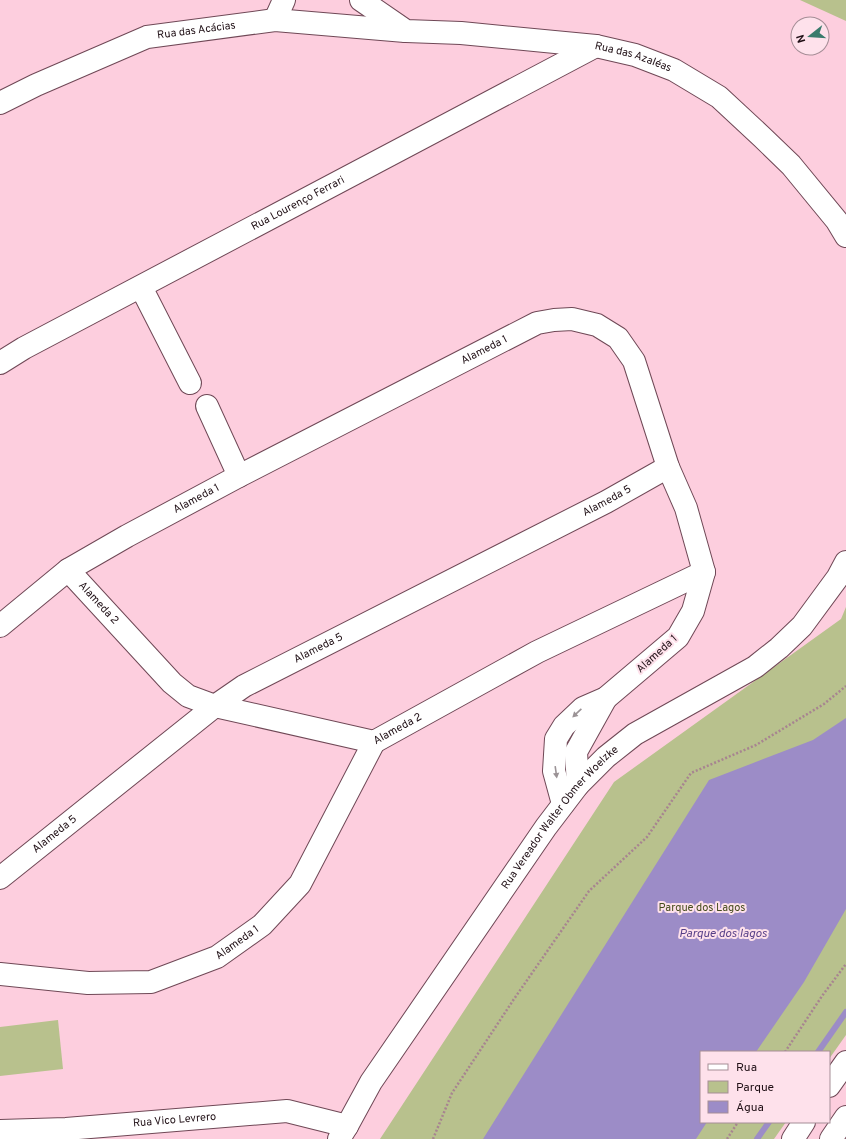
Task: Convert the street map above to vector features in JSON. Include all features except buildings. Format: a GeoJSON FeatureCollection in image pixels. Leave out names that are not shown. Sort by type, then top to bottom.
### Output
{"type":"FeatureCollection","features":[{"type":"Feature","properties":{"kind":"street"},"geometry":{"type":"LineString","coordinates":[[275,20],[284,0]]}},
{"type":"Feature","properties":{"kind":"street"},"geometry":{"type":"LineString","coordinates":[[361,0],[406,31]]}},
{"type":"Feature","properties":{"kind":"street","name":"Rua das Acácias"},"geometry":{"type":"LineString","coordinates":[[0,102],[147,37],[275,20],[406,31]]}},
{"type":"Feature","properties":{"kind":"street","name":"Rua das Azaléas"},"geometry":{"type":"LineString","coordinates":[[406,31],[461,33],[596,46],[635,55],[674,70],[719,97],[791,165],[843,227]]}},
{"type":"Feature","properties":{"kind":"street","name":"Rua Lourenço Ferrari"},"geometry":{"type":"LineString","coordinates":[[0,363],[24,348],[596,46]]}},
{"type":"Feature","properties":{"kind":"street"},"geometry":{"type":"LineString","coordinates":[[141,287],[190,383]]}},
{"type":"Feature","properties":{"kind":"street","name":"Alameda 1"},"geometry":{"type":"LineString","coordinates":[[0,626],[68,570],[127,536],[239,476],[537,324],[554,320],[572,319],[597,325],[618,338],[634,362],[668,467],[686,508],[704,572],[693,612],[678,637],[606,698],[583,708],[564,726],[556,739],[554,771],[563,804]]}},
{"type":"Feature","properties":{"kind":"street"},"geometry":{"type":"LineString","coordinates":[[207,406],[239,476]]}},
{"type":"Feature","properties":{"kind":"street","name":"Alameda 5"},"geometry":{"type":"LineString","coordinates":[[0,878],[215,706],[244,686],[606,502],[668,467]]}},
{"type":"Feature","properties":{"kind":"street","name":"Rua Vereador Walter Obmer Woelzke"},"geometry":{"type":"LineString","coordinates":[[343,1132],[371,1082],[542,833],[578,785],[606,757],[635,734],[755,667],[779,648],[802,626],[838,577],[846,562]]}},
{"type":"Feature","properties":{"kind":"street","name":"Alameda 2"},"geometry":{"type":"LineString","coordinates":[[68,570],[172,683],[188,696],[215,706],[374,742],[537,652],[704,572]]}},
{"type":"Feature","properties":{"kind":"street","name":"Alameda 1"},"geometry":{"type":"LineString","coordinates":[[578,785],[576,752],[606,698]]}},
{"type":"Feature","properties":{"kind":"street","name":"Alameda 1"},"geometry":{"type":"LineString","coordinates":[[0,974],[88,983],[151,982],[217,957],[262,925],[300,884],[374,742]]}},
{"type":"Feature","properties":{"kind":"street"},"geometry":{"type":"LineString","coordinates":[[830,1085],[846,1062]]}},
{"type":"Feature","properties":{"kind":"street","name":"Rua Vico Levrero"},"geometry":{"type":"LineString","coordinates":[[3,1133],[64,1134],[287,1111],[343,1132]]}},
{"type":"Feature","properties":{"kind":"street"},"geometry":{"type":"LineString","coordinates":[[831,1139],[846,1117]]}},
{"type":"Feature","properties":{"kind":"street"},"geometry":{"type":"LineString","coordinates":[[793,1139],[803,1123]]}},
{"type":"Feature","properties":{"kind":"path"},"geometry":{"type":"LineString","coordinates":[[433,1139],[452,1093],[514,999],[590,891],[647,837],[690,774],[756,745],[824,704],[846,686]]}},
{"type":"Feature","properties":{"kind":"path"},"geometry":{"type":"LineString","coordinates":[[786,1051],[822,996],[846,964]]}},
{"type":"Feature","properties":{"kind":"path"},"geometry":{"type":"LineString","coordinates":[[727,1139],[737,1123]]}},
{"type":"Feature","properties":{"kind":"green space"},"geometry":{"type":"Polygon","coordinates":[[[800,0],[846,0],[846,21],[800,0]]]}},
{"type":"Feature","properties":{"kind":"green space","name":"Parque dos Lagos"},"geometry":{"type":"Polygon","coordinates":[[[846,607],[846,1035],[830,1058],[830,1051],[700,1051],[700,1123],[785,1123],[774,1139],[380,1139],[614,782],[841,619],[846,607]]]}},
{"type":"Feature","properties":{"kind":"green space"},"geometry":{"type":"Polygon","coordinates":[[[58,1020],[63,1069],[0,1076],[0,1027],[58,1020]]]}},
{"type":"Feature","properties":{"kind":"water","name":"Parque dos lagos"},"geometry":{"type":"Polygon","coordinates":[[[846,718],[846,909],[804,982],[757,1051],[700,1051],[700,1123],[706,1123],[696,1139],[483,1139],[709,780],[813,740],[846,718]]]}},
{"type":"Feature","properties":{"kind":"waterway"},"geometry":{"type":"LineString","coordinates":[[819,1051],[846,1012]]}},
{"type":"Feature","properties":{"kind":"waterway"},"geometry":{"type":"LineString","coordinates":[[757,1139],[768,1123]]}}]}
